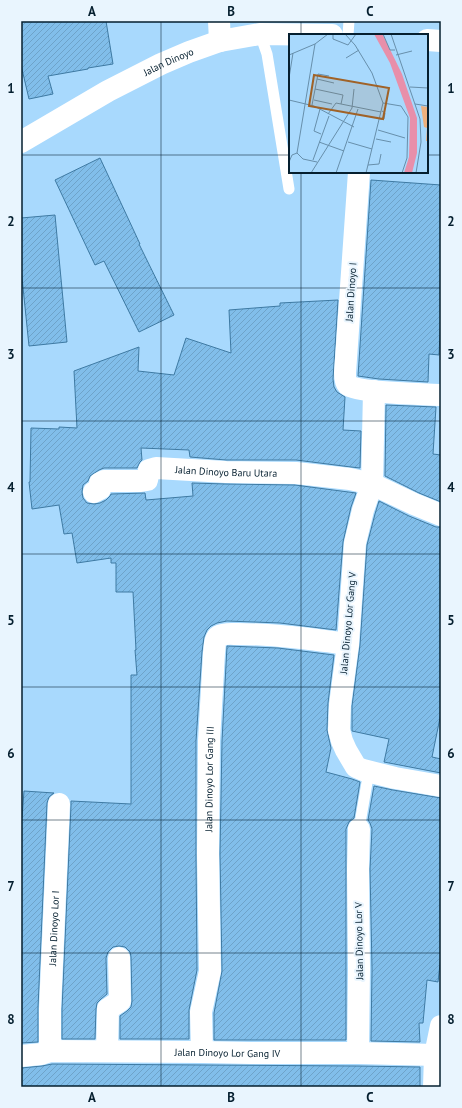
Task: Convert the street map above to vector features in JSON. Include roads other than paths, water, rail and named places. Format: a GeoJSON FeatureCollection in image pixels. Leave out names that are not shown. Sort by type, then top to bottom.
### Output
{"type":"FeatureCollection","features":[{"type":"Feature","properties":{"kind":"street","name":"Jalan Dinoyo"},"geometry":{"type":"LineString","coordinates":[[21,142],[114,88],[160,64],[189,52],[220,31],[289,34]]}},
{"type":"Feature","properties":{"kind":"street"},"geometry":{"type":"LineString","coordinates":[[428,40],[441,40]]}},
{"type":"Feature","properties":{"kind":"street","name":"Jalan Dinoyo I"},"geometry":{"type":"LineString","coordinates":[[359,173],[345,373],[346,381],[349,385],[355,388],[374,391]]}},
{"type":"Feature","properties":{"kind":"street"},"geometry":{"type":"LineString","coordinates":[[374,391],[441,395]]}},
{"type":"Feature","properties":{"kind":"street","name":"Jalan Dinoyo Lor Gang V"},"geometry":{"type":"LineString","coordinates":[[374,391],[372,484],[363,510],[355,543],[348,644],[340,705],[339,730],[351,760],[356,767],[395,778],[441,786]]}},
{"type":"Feature","properties":{"kind":"street","name":"Jalan Dinoyo Baru Utara"},"geometry":{"type":"LineString","coordinates":[[94,492],[100,489],[100,483],[104,480],[147,480],[149,470],[156,468],[226,472],[296,473],[350,479],[372,484]]}},
{"type":"Feature","properties":{"kind":"street"},"geometry":{"type":"LineString","coordinates":[[372,484],[441,516]]}},
{"type":"Feature","properties":{"kind":"street","name":"Jalan Dinoyo Lor Gang III"},"geometry":{"type":"LineString","coordinates":[[202,1052],[201,1012],[210,971],[208,854],[209,741],[216,640],[223,634],[247,634],[287,636],[348,644]]}},
{"type":"Feature","properties":{"kind":"street","name":"Jalan Dinoyo Lor I"},"geometry":{"type":"LineString","coordinates":[[50,1051],[50,1009],[59,804]]}},
{"type":"Feature","properties":{"kind":"street","name":"Jalan Dinoyo Lor V"},"geometry":{"type":"LineString","coordinates":[[358,1053],[359,829]]}},
{"type":"Feature","properties":{"kind":"street"},"geometry":{"type":"LineString","coordinates":[[107,1051],[108,1009],[120,1001],[119,958]]}},
{"type":"Feature","properties":{"kind":"street"},"geometry":{"type":"LineString","coordinates":[[434,1087],[435,1055],[441,1026]]}},
{"type":"Feature","properties":{"kind":"street","name":"Jalan Dinoyo Lor Gang IV"},"geometry":{"type":"LineString","coordinates":[[21,1056],[41,1054],[50,1051],[435,1055]]}},
{"type":"Feature","properties":{"kind":"lane"},"geometry":{"type":"LineString","coordinates":[[348,34],[349,21]]}},
{"type":"Feature","properties":{"kind":"lane"},"geometry":{"type":"LineString","coordinates":[[260,34],[267,54],[289,189]]}},
{"type":"Feature","properties":{"kind":"lane"},"geometry":{"type":"LineString","coordinates":[[359,829],[370,771]]}}]}
